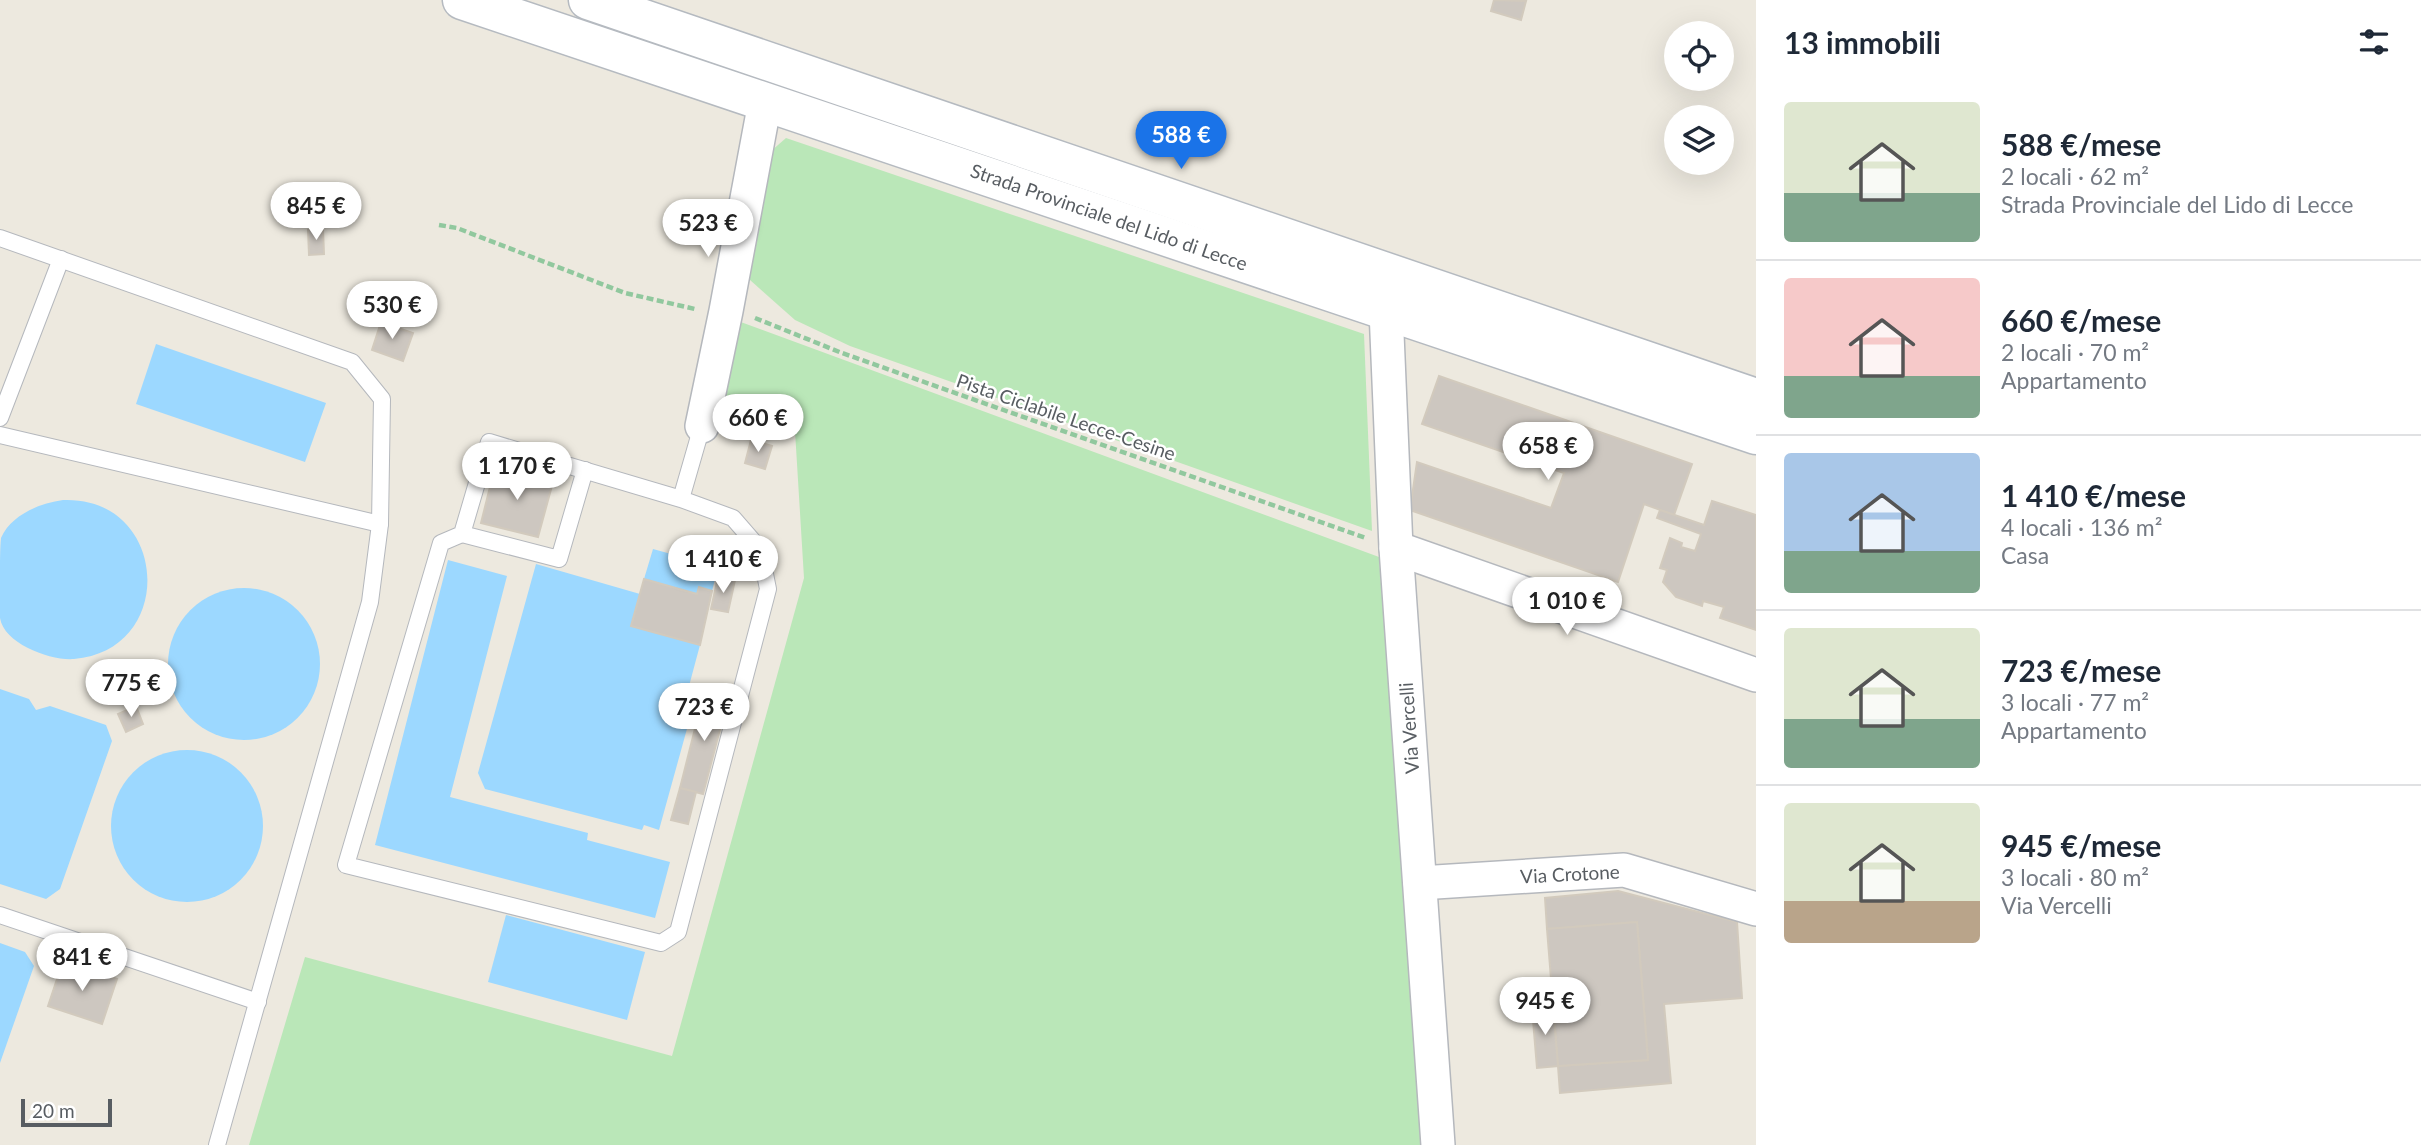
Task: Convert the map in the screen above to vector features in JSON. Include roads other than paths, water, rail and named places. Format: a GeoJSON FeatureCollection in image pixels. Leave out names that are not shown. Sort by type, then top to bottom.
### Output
{"type":"FeatureCollection","features":[{"type":"Feature","properties":{"kind":"main road","name":"Strada Provinciale del Lido di Lecce"},"geometry":{"type":"LineString","coordinates":[[462,0],[1756,435]]}},
{"type":"Feature","properties":{"kind":"main road","name":"Strada Provinciale del Lido di Lecce"},"geometry":{"type":"LineString","coordinates":[[588,0],[1756,398]]}},
{"type":"Feature","properties":{"kind":"street"},"geometry":{"type":"LineString","coordinates":[[702,426],[765,102]]}},
{"type":"Feature","properties":{"kind":"street","name":"Via Vercelli"},"geometry":{"type":"LineString","coordinates":[[1386,310],[1396,548],[1438,1145]]}},
{"type":"Feature","properties":{"kind":"street"},"geometry":{"type":"LineString","coordinates":[[1396,548],[1756,675]]}},
{"type":"Feature","properties":{"kind":"street","name":"Via Crotone"},"geometry":{"type":"LineString","coordinates":[[1420,883],[1624,870],[1756,909]]}},
{"type":"Feature","properties":{"kind":"lane"},"geometry":{"type":"LineString","coordinates":[[0,238],[352,362],[382,398],[380,524],[370,602],[217,1145]]}},
{"type":"Feature","properties":{"kind":"lane"},"geometry":{"type":"LineString","coordinates":[[0,418],[61,259]]}},
{"type":"Feature","properties":{"kind":"lane"},"geometry":{"type":"LineString","coordinates":[[681,499],[702,426]]}},
{"type":"Feature","properties":{"kind":"lane"},"geometry":{"type":"LineString","coordinates":[[0,435],[380,524]]}},
{"type":"Feature","properties":{"kind":"lane"},"geometry":{"type":"LineString","coordinates":[[462,534],[489,442],[585,470],[681,499],[733,518],[761,549],[768,589],[678,932],[661,943],[346,865],[441,543],[462,534],[559,559],[585,470]]}},
{"type":"Feature","properties":{"kind":"lane"},"geometry":{"type":"LineString","coordinates":[[0,915],[258,1002]]}},
{"type":"Feature","properties":{"kind":"water"},"geometry":{"type":"Polygon","coordinates":[[[156,344],[326,403],[305,462],[136,404],[156,344]]]}},
{"type":"Feature","properties":{"kind":"water"},"geometry":{"type":"Polygon","coordinates":[[[63,500],[98,505],[124,522],[140,546],[147,575],[144,604],[131,630],[108,649],[74,659],[42,654],[19,643],[3,627],[0,618],[1,538],[12,523],[27,512],[63,500]]]}},
{"type":"Feature","properties":{"kind":"water"},"geometry":{"type":"Polygon","coordinates":[[[653,549],[718,567],[712,591],[700,588],[697,594],[644,579],[653,549]]]}},
{"type":"Feature","properties":{"kind":"water"},"geometry":{"type":"Polygon","coordinates":[[[448,560],[507,576],[450,797],[588,833],[587,840],[670,862],[655,918],[375,845],[448,560]]]}},
{"type":"Feature","properties":{"kind":"water"},"geometry":{"type":"Polygon","coordinates":[[[536,564],[640,594],[631,626],[700,645],[689,686],[698,689],[659,830],[644,825],[642,830],[485,789],[478,773],[536,564]]]}},
{"type":"Feature","properties":{"kind":"water"},"geometry":{"type":"Polygon","coordinates":[[[244,588],[273,593],[298,610],[315,635],[320,664],[315,693],[298,718],[273,735],[244,740],[215,735],[190,718],[173,693],[168,664],[173,635],[190,610],[215,593],[244,588]]]}},
{"type":"Feature","properties":{"kind":"water"},"geometry":{"type":"Polygon","coordinates":[[[0,689],[29,699],[36,710],[50,706],[106,725],[112,741],[60,889],[46,899],[0,884],[0,689]]]}},
{"type":"Feature","properties":{"kind":"water"},"geometry":{"type":"Polygon","coordinates":[[[187,750],[216,756],[241,772],[257,797],[263,826],[257,855],[241,880],[216,896],[187,902],[158,896],[133,880],[117,855],[111,826],[117,797],[133,772],[158,756],[187,750]]]}},
{"type":"Feature","properties":{"kind":"water"},"geometry":{"type":"Polygon","coordinates":[[[506,915],[645,952],[627,1020],[488,982],[506,915]]]}},
{"type":"Feature","properties":{"kind":"water"},"geometry":{"type":"Polygon","coordinates":[[[0,943],[25,952],[34,966],[0,1063],[0,943]]]}}]}
